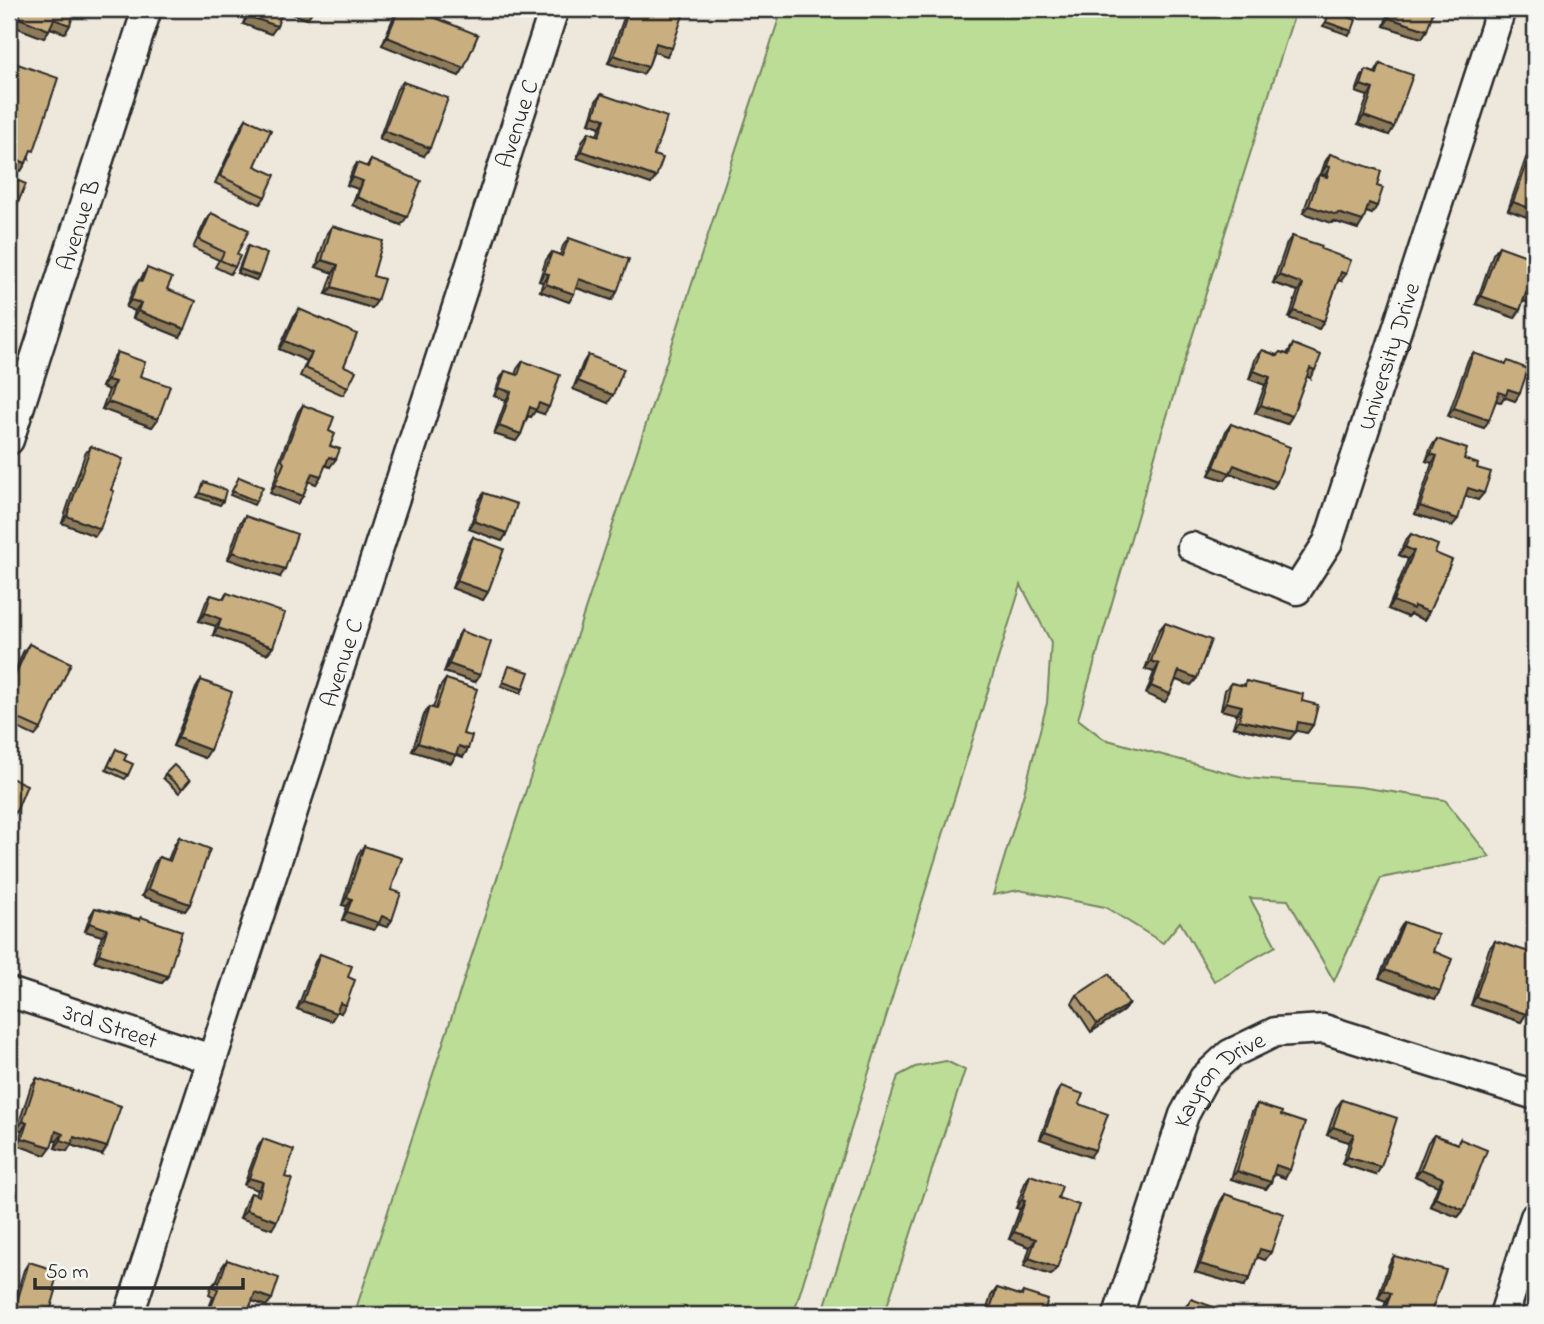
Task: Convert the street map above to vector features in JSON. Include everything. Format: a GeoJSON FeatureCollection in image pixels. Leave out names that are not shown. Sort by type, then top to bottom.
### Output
{"type":"FeatureCollection","features":[{"type":"Feature","properties":{"kind":"street","name":"Avenue B"},"geometry":{"type":"LineString","coordinates":[[9,440],[147,9]]}},
{"type":"Feature","properties":{"kind":"street","name":"Avenue C"},"geometry":{"type":"LineString","coordinates":[[129,1315],[554,9]]}},
{"type":"Feature","properties":{"kind":"street","name":"University Drive"},"geometry":{"type":"LineString","coordinates":[[1192,547],[1297,590],[1328,541],[1501,9]]}},
{"type":"Feature","properties":{"kind":"street","name":"3rd Street"},"geometry":{"type":"LineString","coordinates":[[9,992],[211,1059]]}},
{"type":"Feature","properties":{"kind":"street","name":"Kayron Drive"},"geometry":{"type":"LineString","coordinates":[[1118,1315],[1184,1115],[1204,1078],[1230,1054],[1275,1032],[1324,1029],[1535,1095]]}},
{"type":"Feature","properties":{"kind":"street"},"geometry":{"type":"LineString","coordinates":[[1504,1315],[1535,1217]]}},
{"type":"Feature","properties":{"kind":"green space"},"geometry":{"type":"Polygon","coordinates":[[[782,9],[1296,9],[1161,435],[1078,719],[1104,739],[1247,778],[1360,787],[1445,800],[1490,857],[1381,878],[1334,981],[1288,900],[1250,898],[1276,946],[1214,981],[1180,922],[1163,943],[1105,907],[1019,890],[993,895],[1024,793],[1047,703],[1051,642],[1021,585],[793,1315],[354,1315],[782,9]]]}},
{"type":"Feature","properties":{"kind":"green space"},"geometry":{"type":"Polygon","coordinates":[[[946,1061],[965,1070],[884,1315],[822,1315],[898,1076],[915,1067],[946,1061]]]}},
{"type":"Feature","properties":{"kind":"building"},"geometry":{"type":"Polygon","coordinates":[[[22,9],[75,11],[70,25],[54,19],[49,30],[19,18],[22,9]]]}},
{"type":"Feature","properties":{"kind":"building"},"geometry":{"type":"Polygon","coordinates":[[[251,9],[283,9],[277,26],[248,16],[251,9]]]}},
{"type":"Feature","properties":{"kind":"building"},"geometry":{"type":"Polygon","coordinates":[[[399,9],[415,15],[416,10],[478,35],[464,68],[387,37],[399,9]]]}},
{"type":"Feature","properties":{"kind":"building"},"geometry":{"type":"Polygon","coordinates":[[[629,9],[685,9],[672,48],[656,43],[648,67],[614,55],[629,9]]]}},
{"type":"Feature","properties":{"kind":"building"},"geometry":{"type":"Polygon","coordinates":[[[1392,9],[1434,9],[1427,30],[1389,18],[1392,9]]]}},
{"type":"Feature","properties":{"kind":"building"},"geometry":{"type":"Polygon","coordinates":[[[1330,10],[1356,20],[1352,31],[1326,22],[1330,10]]]}},
{"type":"Feature","properties":{"kind":"building"},"geometry":{"type":"Polygon","coordinates":[[[9,61],[58,78],[34,151],[31,150],[26,163],[9,157],[9,116],[14,99],[9,98],[9,61]]]}},
{"type":"Feature","properties":{"kind":"building"},"geometry":{"type":"Polygon","coordinates":[[[1380,64],[1413,75],[1394,127],[1364,116],[1373,89],[1361,85],[1366,70],[1377,74],[1380,64]]]}},
{"type":"Feature","properties":{"kind":"building"},"geometry":{"type":"Polygon","coordinates":[[[403,82],[448,98],[430,148],[384,131],[403,82]]]}},
{"type":"Feature","properties":{"kind":"building"},"geometry":{"type":"Polygon","coordinates":[[[601,94],[667,117],[654,155],[663,158],[656,177],[582,151],[589,132],[599,136],[605,119],[594,115],[601,94]]]}},
{"type":"Feature","properties":{"kind":"building"},"geometry":{"type":"Polygon","coordinates":[[[246,119],[271,130],[255,166],[275,175],[265,197],[220,176],[246,119]]]}},
{"type":"Feature","properties":{"kind":"building"},"geometry":{"type":"Polygon","coordinates":[[[1532,151],[1535,152],[1535,210],[1513,202],[1532,151]]]}},
{"type":"Feature","properties":{"kind":"building"},"geometry":{"type":"Polygon","coordinates":[[[1330,154],[1381,171],[1377,186],[1383,188],[1377,206],[1369,203],[1363,221],[1309,206],[1319,175],[1327,177],[1330,167],[1326,166],[1330,154]]]}},
{"type":"Feature","properties":{"kind":"building"},"geometry":{"type":"Polygon","coordinates":[[[371,160],[421,181],[407,217],[357,197],[363,181],[352,177],[357,163],[368,167],[371,160]]]}},
{"type":"Feature","properties":{"kind":"building"},"geometry":{"type":"Polygon","coordinates":[[[9,177],[26,184],[14,212],[9,212],[9,177]]]}},
{"type":"Feature","properties":{"kind":"building"},"geometry":{"type":"Polygon","coordinates":[[[211,213],[249,230],[237,254],[240,256],[235,267],[220,260],[224,252],[199,240],[211,213]]]}},
{"type":"Feature","properties":{"kind":"building"},"geometry":{"type":"Polygon","coordinates":[[[332,226],[383,241],[373,276],[384,279],[377,301],[332,287],[338,265],[322,260],[332,226]]]}},
{"type":"Feature","properties":{"kind":"building"},"geometry":{"type":"Polygon","coordinates":[[[1292,236],[1351,260],[1346,274],[1341,272],[1324,321],[1294,311],[1303,284],[1279,275],[1292,236]]]}},
{"type":"Feature","properties":{"kind":"building"},"geometry":{"type":"Polygon","coordinates":[[[569,238],[629,259],[617,292],[579,279],[574,294],[546,284],[549,274],[544,273],[552,252],[562,256],[569,238]]]}},
{"type":"Feature","properties":{"kind":"building"},"geometry":{"type":"Polygon","coordinates":[[[248,246],[267,254],[259,276],[240,269],[248,246]]]}},
{"type":"Feature","properties":{"kind":"building"},"geometry":{"type":"Polygon","coordinates":[[[1499,246],[1535,259],[1531,278],[1535,280],[1535,296],[1526,293],[1520,310],[1481,296],[1499,246]]]}},
{"type":"Feature","properties":{"kind":"building"},"geometry":{"type":"Polygon","coordinates":[[[147,268],[172,278],[167,289],[196,301],[185,329],[138,311],[141,303],[131,300],[147,268]]]}},
{"type":"Feature","properties":{"kind":"building"},"geometry":{"type":"Polygon","coordinates":[[[299,309],[357,334],[344,366],[356,371],[348,387],[305,368],[312,353],[285,341],[299,309]]]}},
{"type":"Feature","properties":{"kind":"building"},"geometry":{"type":"Polygon","coordinates":[[[1293,344],[1321,355],[1315,370],[1310,368],[1292,416],[1261,405],[1270,377],[1254,371],[1262,350],[1278,356],[1280,352],[1289,355],[1293,344]]]}},
{"type":"Feature","properties":{"kind":"building"},"geometry":{"type":"Polygon","coordinates":[[[117,352],[145,362],[140,376],[170,386],[158,419],[108,402],[115,382],[108,380],[117,352]]]}},
{"type":"Feature","properties":{"kind":"building"},"geometry":{"type":"Polygon","coordinates":[[[1473,353],[1528,369],[1520,393],[1508,389],[1506,395],[1499,392],[1489,420],[1454,408],[1473,353]]]}},
{"type":"Feature","properties":{"kind":"building"},"geometry":{"type":"Polygon","coordinates":[[[588,355],[624,369],[613,395],[578,381],[588,355]]]}},
{"type":"Feature","properties":{"kind":"building"},"geometry":{"type":"Polygon","coordinates":[[[523,361],[560,375],[549,407],[539,403],[536,410],[530,407],[521,434],[499,426],[511,392],[499,388],[505,371],[518,375],[523,361]]]}},
{"type":"Feature","properties":{"kind":"building"},"geometry":{"type":"Polygon","coordinates":[[[303,405],[334,417],[329,431],[335,434],[330,446],[340,449],[336,459],[329,457],[321,476],[312,473],[303,496],[275,485],[303,405]]]}},
{"type":"Feature","properties":{"kind":"building"},"geometry":{"type":"Polygon","coordinates":[[[1231,424],[1290,447],[1277,482],[1234,465],[1230,473],[1214,467],[1231,424]]]}},
{"type":"Feature","properties":{"kind":"building"},"geometry":{"type":"Polygon","coordinates":[[[1437,439],[1467,449],[1464,459],[1478,464],[1477,468],[1491,472],[1484,493],[1468,488],[1458,519],[1420,506],[1437,456],[1431,454],[1437,439]]]}},
{"type":"Feature","properties":{"kind":"building"},"geometry":{"type":"Polygon","coordinates":[[[91,446],[123,459],[100,529],[67,516],[91,446]]]}},
{"type":"Feature","properties":{"kind":"building"},"geometry":{"type":"Polygon","coordinates":[[[239,477],[263,487],[256,501],[232,491],[239,477]]]}},
{"type":"Feature","properties":{"kind":"building"},"geometry":{"type":"Polygon","coordinates":[[[204,482],[226,490],[223,501],[200,493],[204,482]]]}},
{"type":"Feature","properties":{"kind":"building"},"geometry":{"type":"Polygon","coordinates":[[[484,493],[517,504],[507,533],[474,521],[484,493]]]}},
{"type":"Feature","properties":{"kind":"building"},"geometry":{"type":"Polygon","coordinates":[[[245,516],[297,534],[285,569],[233,552],[245,516]]]}},
{"type":"Feature","properties":{"kind":"building"},"geometry":{"type":"Polygon","coordinates":[[[1411,534],[1438,545],[1435,553],[1452,560],[1429,612],[1393,601],[1414,551],[1405,547],[1411,534]]]}},
{"type":"Feature","properties":{"kind":"building"},"geometry":{"type":"Polygon","coordinates":[[[473,537],[504,549],[488,592],[457,581],[473,537]]]}},
{"type":"Feature","properties":{"kind":"building"},"geometry":{"type":"Polygon","coordinates":[[[227,593],[285,613],[273,647],[218,628],[221,619],[205,613],[211,595],[224,599],[227,593]]]}},
{"type":"Feature","properties":{"kind":"building"},"geometry":{"type":"Polygon","coordinates":[[[1165,623],[1211,640],[1197,678],[1179,671],[1170,694],[1151,686],[1159,664],[1151,661],[1165,623]]]}},
{"type":"Feature","properties":{"kind":"building"},"geometry":{"type":"Polygon","coordinates":[[[461,631],[491,642],[480,675],[449,664],[461,631]]]}},
{"type":"Feature","properties":{"kind":"building"},"geometry":{"type":"Polygon","coordinates":[[[29,644],[71,663],[41,729],[10,715],[17,699],[9,695],[9,689],[29,644]]]}},
{"type":"Feature","properties":{"kind":"building"},"geometry":{"type":"Polygon","coordinates":[[[509,666],[529,672],[523,689],[503,682],[509,666]]]}},
{"type":"Feature","properties":{"kind":"building"},"geometry":{"type":"Polygon","coordinates":[[[446,679],[477,689],[463,734],[472,736],[468,749],[459,746],[456,755],[418,743],[429,707],[436,709],[446,679]]]}},
{"type":"Feature","properties":{"kind":"building"},"geometry":{"type":"Polygon","coordinates":[[[201,680],[232,692],[210,750],[178,738],[201,680]]]}},
{"type":"Feature","properties":{"kind":"building"},"geometry":{"type":"Polygon","coordinates":[[[1246,681],[1303,694],[1302,701],[1318,705],[1313,725],[1298,722],[1296,732],[1239,720],[1242,706],[1226,702],[1231,683],[1245,686],[1246,681]]]}},
{"type":"Feature","properties":{"kind":"building"},"geometry":{"type":"Polygon","coordinates":[[[116,749],[127,754],[124,760],[133,764],[128,775],[108,766],[116,749]]]}},
{"type":"Feature","properties":{"kind":"building"},"geometry":{"type":"Polygon","coordinates":[[[174,765],[190,780],[182,789],[165,774],[174,765]]]}},
{"type":"Feature","properties":{"kind":"building"},"geometry":{"type":"Polygon","coordinates":[[[9,777],[27,785],[16,812],[9,809],[9,777]]]}},
{"type":"Feature","properties":{"kind":"building"},"geometry":{"type":"Polygon","coordinates":[[[179,837],[210,849],[190,904],[148,889],[159,857],[170,861],[179,837]]]}},
{"type":"Feature","properties":{"kind":"building"},"geometry":{"type":"Polygon","coordinates":[[[364,846],[402,858],[391,890],[401,893],[392,920],[382,916],[379,923],[347,912],[352,899],[347,897],[364,846]]]}},
{"type":"Feature","properties":{"kind":"building"},"geometry":{"type":"Polygon","coordinates":[[[95,908],[140,920],[141,917],[182,931],[168,976],[99,954],[107,929],[90,923],[95,908]]]}},
{"type":"Feature","properties":{"kind":"building"},"geometry":{"type":"Polygon","coordinates":[[[1404,922],[1439,935],[1433,951],[1452,959],[1440,991],[1385,970],[1404,922]]]}},
{"type":"Feature","properties":{"kind":"building"},"geometry":{"type":"Polygon","coordinates":[[[1495,941],[1535,954],[1535,986],[1526,1014],[1476,997],[1495,941]]]}},
{"type":"Feature","properties":{"kind":"building"},"geometry":{"type":"Polygon","coordinates":[[[320,954],[352,966],[348,977],[355,980],[346,1005],[340,1003],[336,1013],[303,1001],[320,954]]]}},
{"type":"Feature","properties":{"kind":"building"},"geometry":{"type":"Polygon","coordinates":[[[1109,974],[1129,1004],[1097,1024],[1077,995],[1109,974]]]}},
{"type":"Feature","properties":{"kind":"building"},"geometry":{"type":"Polygon","coordinates":[[[37,1078],[121,1106],[107,1147],[74,1137],[72,1144],[61,1140],[63,1134],[56,1131],[51,1147],[22,1138],[27,1123],[23,1121],[37,1078]]]}},
{"type":"Feature","properties":{"kind":"building"},"geometry":{"type":"Polygon","coordinates":[[[1061,1086],[1083,1094],[1079,1104],[1108,1114],[1095,1150],[1045,1132],[1061,1086]]]}},
{"type":"Feature","properties":{"kind":"building"},"geometry":{"type":"Polygon","coordinates":[[[1342,1100],[1397,1118],[1381,1167],[1347,1157],[1354,1134],[1333,1127],[1342,1100]]]}},
{"type":"Feature","properties":{"kind":"building"},"geometry":{"type":"Polygon","coordinates":[[[1257,1104],[1305,1123],[1290,1170],[1276,1165],[1271,1182],[1237,1171],[1257,1104]]]}},
{"type":"Feature","properties":{"kind":"building"},"geometry":{"type":"Polygon","coordinates":[[[1434,1135],[1458,1144],[1460,1139],[1487,1150],[1464,1210],[1435,1198],[1443,1178],[1421,1169],[1434,1135]]]}},
{"type":"Feature","properties":{"kind":"building"},"geometry":{"type":"Polygon","coordinates":[[[263,1139],[294,1150],[285,1177],[292,1179],[277,1221],[246,1210],[251,1193],[259,1196],[263,1182],[249,1178],[263,1139]]]}},
{"type":"Feature","properties":{"kind":"building"},"geometry":{"type":"Polygon","coordinates":[[[1030,1175],[1062,1186],[1058,1198],[1079,1205],[1057,1268],[1029,1258],[1036,1239],[1014,1232],[1025,1201],[1022,1200],[1030,1175]]]}},
{"type":"Feature","properties":{"kind":"building"},"geometry":{"type":"Polygon","coordinates":[[[1225,1194],[1284,1214],[1271,1252],[1260,1249],[1250,1278],[1200,1264],[1225,1194]]]}},
{"type":"Feature","properties":{"kind":"building"},"geometry":{"type":"Polygon","coordinates":[[[1394,1256],[1446,1270],[1430,1315],[1384,1313],[1391,1293],[1383,1290],[1394,1256]]]}},
{"type":"Feature","properties":{"kind":"building"},"geometry":{"type":"Polygon","coordinates":[[[227,1260],[279,1278],[272,1299],[255,1293],[247,1315],[208,1315],[218,1289],[214,1287],[217,1280],[219,1283],[227,1260]]]}},
{"type":"Feature","properties":{"kind":"building"},"geometry":{"type":"Polygon","coordinates":[[[29,1262],[58,1271],[49,1315],[13,1315],[29,1262]]]}},
{"type":"Feature","properties":{"kind":"building"},"geometry":{"type":"Polygon","coordinates":[[[997,1288],[1048,1300],[1043,1315],[988,1315],[997,1288]]]}},
{"type":"Feature","properties":{"kind":"building"},"geometry":{"type":"Polygon","coordinates":[[[1191,1299],[1219,1309],[1216,1315],[1185,1315],[1191,1299]]]}},
{"type":"Feature","properties":{"kind":"building"},"geometry":{"type":"Polygon","coordinates":[[[967,1309],[987,1315],[965,1315],[967,1309]]]}}]}
